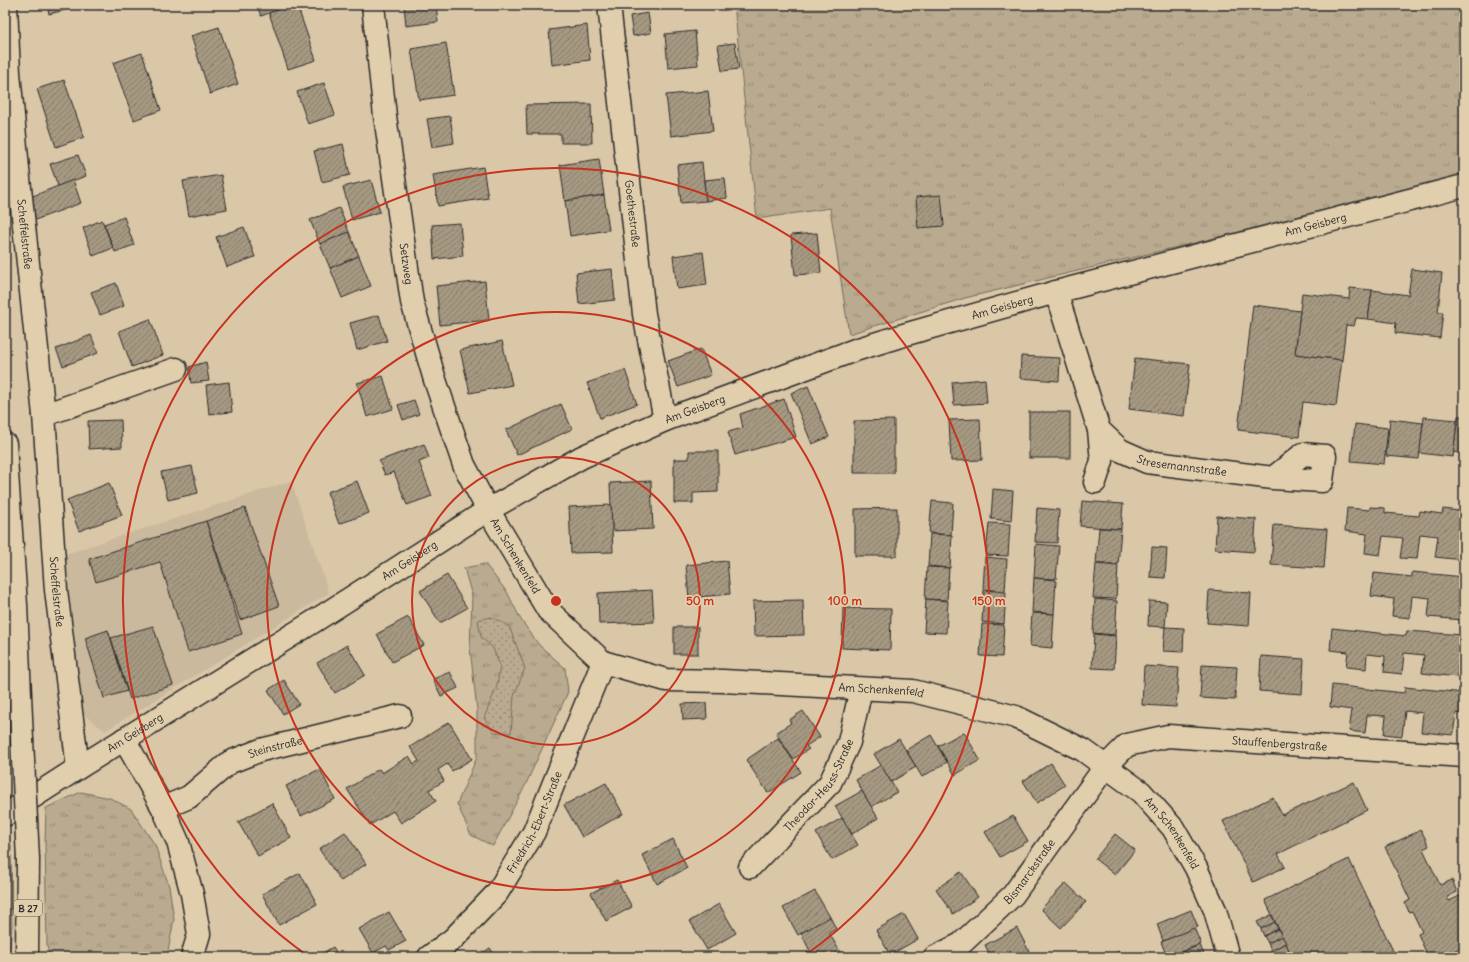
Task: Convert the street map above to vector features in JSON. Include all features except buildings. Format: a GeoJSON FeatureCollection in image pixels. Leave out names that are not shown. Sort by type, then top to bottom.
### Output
{"type":"FeatureCollection","features":[{"type":"Feature","properties":{"kind":"street","name":"Scheffelstraße"},"geometry":{"type":"LineString","coordinates":[[6,5],[9,72],[44,415],[56,590],[78,768]]}},
{"type":"Feature","properties":{"kind":"street","name":"Setzweg"},"geometry":{"type":"LineString","coordinates":[[373,5],[385,116],[412,302],[435,380],[464,465],[488,510]]}},
{"type":"Feature","properties":{"kind":"street","name":"Goethestraße"},"geometry":{"type":"LineString","coordinates":[[609,5],[644,314],[665,420]]}},
{"type":"Feature","properties":{"kind":"street","name":"Am Geisberg"},"geometry":{"type":"LineString","coordinates":[[5,815],[124,739],[314,622],[488,510],[582,457],[665,420],[855,350],[907,334],[1056,292],[1464,186]]}},
{"type":"Feature","properties":{"kind":"street","name":"Stresemannstraße"},"geometry":{"type":"LineString","coordinates":[[1056,292],[1099,430],[1102,461],[1095,482]]}},
{"type":"Feature","properties":{"kind":"street"},"geometry":{"type":"LineString","coordinates":[[44,415],[176,369]]}},
{"type":"Feature","properties":{"kind":"street","name":"Stresemannstraße"},"geometry":{"type":"LineString","coordinates":[[1099,430],[1120,450],[1147,462],[1274,478]]}},
{"type":"Feature","properties":{"kind":"street","name":"B 27"},"geometry":{"type":"LineString","coordinates":[[5,444],[16,605],[28,859],[27,957]]}},
{"type":"Feature","properties":{"kind":"street","name":"Am Schenkenfeld"},"geometry":{"type":"LineString","coordinates":[[488,510],[548,610],[602,662],[666,680],[723,681],[913,691],[1016,717],[1083,750],[1141,792],[1173,828],[1196,868],[1215,910],[1228,957]]}},
{"type":"Feature","properties":{"kind":"street","name":"Friedrich-Ebert-Straße"},"geometry":{"type":"LineString","coordinates":[[429,957],[453,939],[497,893],[534,832],[602,662]]}},
{"type":"Feature","properties":{"kind":"street","name":"Theodor-Heuss-Straße"},"geometry":{"type":"LineString","coordinates":[[750,867],[830,783],[849,742],[861,688]]}},
{"type":"Feature","properties":{"kind":"street","name":"Steinstraße"},"geometry":{"type":"LineString","coordinates":[[163,808],[189,797],[230,762],[261,750],[400,716]]}},
{"type":"Feature","properties":{"kind":"street","name":"Stauffenbergstraße"},"geometry":{"type":"LineString","coordinates":[[1105,767],[1127,745],[1168,736],[1464,756]]}},
{"type":"Feature","properties":{"kind":"street"},"geometry":{"type":"LineString","coordinates":[[124,739],[163,808],[178,842],[192,894],[199,934],[192,957]]}},
{"type":"Feature","properties":{"kind":"street","name":"Bismarckstraße"},"geometry":{"type":"LineString","coordinates":[[935,957],[961,944],[1013,895],[1105,767]]}},
{"type":"Feature","properties":{"kind":"shaded area"},"geometry":{"type":"Polygon","coordinates":[[[291,481],[329,593],[105,731],[82,713],[56,557],[291,481]]]}},
{"type":"Feature","properties":{"kind":"green space"},"geometry":{"type":"Polygon","coordinates":[[[734,5],[1464,5],[1464,173],[1227,235],[965,298],[849,334],[830,208],[757,219],[734,5]]]}},
{"type":"Feature","properties":{"kind":"green space"},"geometry":{"type":"Polygon","coordinates":[[[485,564],[507,592],[521,620],[539,645],[565,668],[568,692],[525,786],[493,846],[471,835],[457,804],[477,757],[477,710],[470,648],[472,596],[464,568],[485,564]]]}},
{"type":"Feature","properties":{"kind":"green space"},"geometry":{"type":"Polygon","coordinates":[[[491,617],[509,626],[525,668],[514,696],[511,733],[494,732],[484,718],[497,686],[500,666],[493,648],[481,637],[478,620],[491,617]]]}},
{"type":"Feature","properties":{"kind":"green space"},"geometry":{"type":"Polygon","coordinates":[[[81,792],[110,798],[131,809],[155,845],[169,886],[174,919],[167,957],[50,957],[47,946],[45,842],[46,808],[81,792]]]}},
{"type":"Feature","properties":{"kind":"green space"},"geometry":{"type":"Polygon","coordinates":[[[11,845],[12,926],[9,957],[5,957],[5,849],[11,845]]]}}]}
